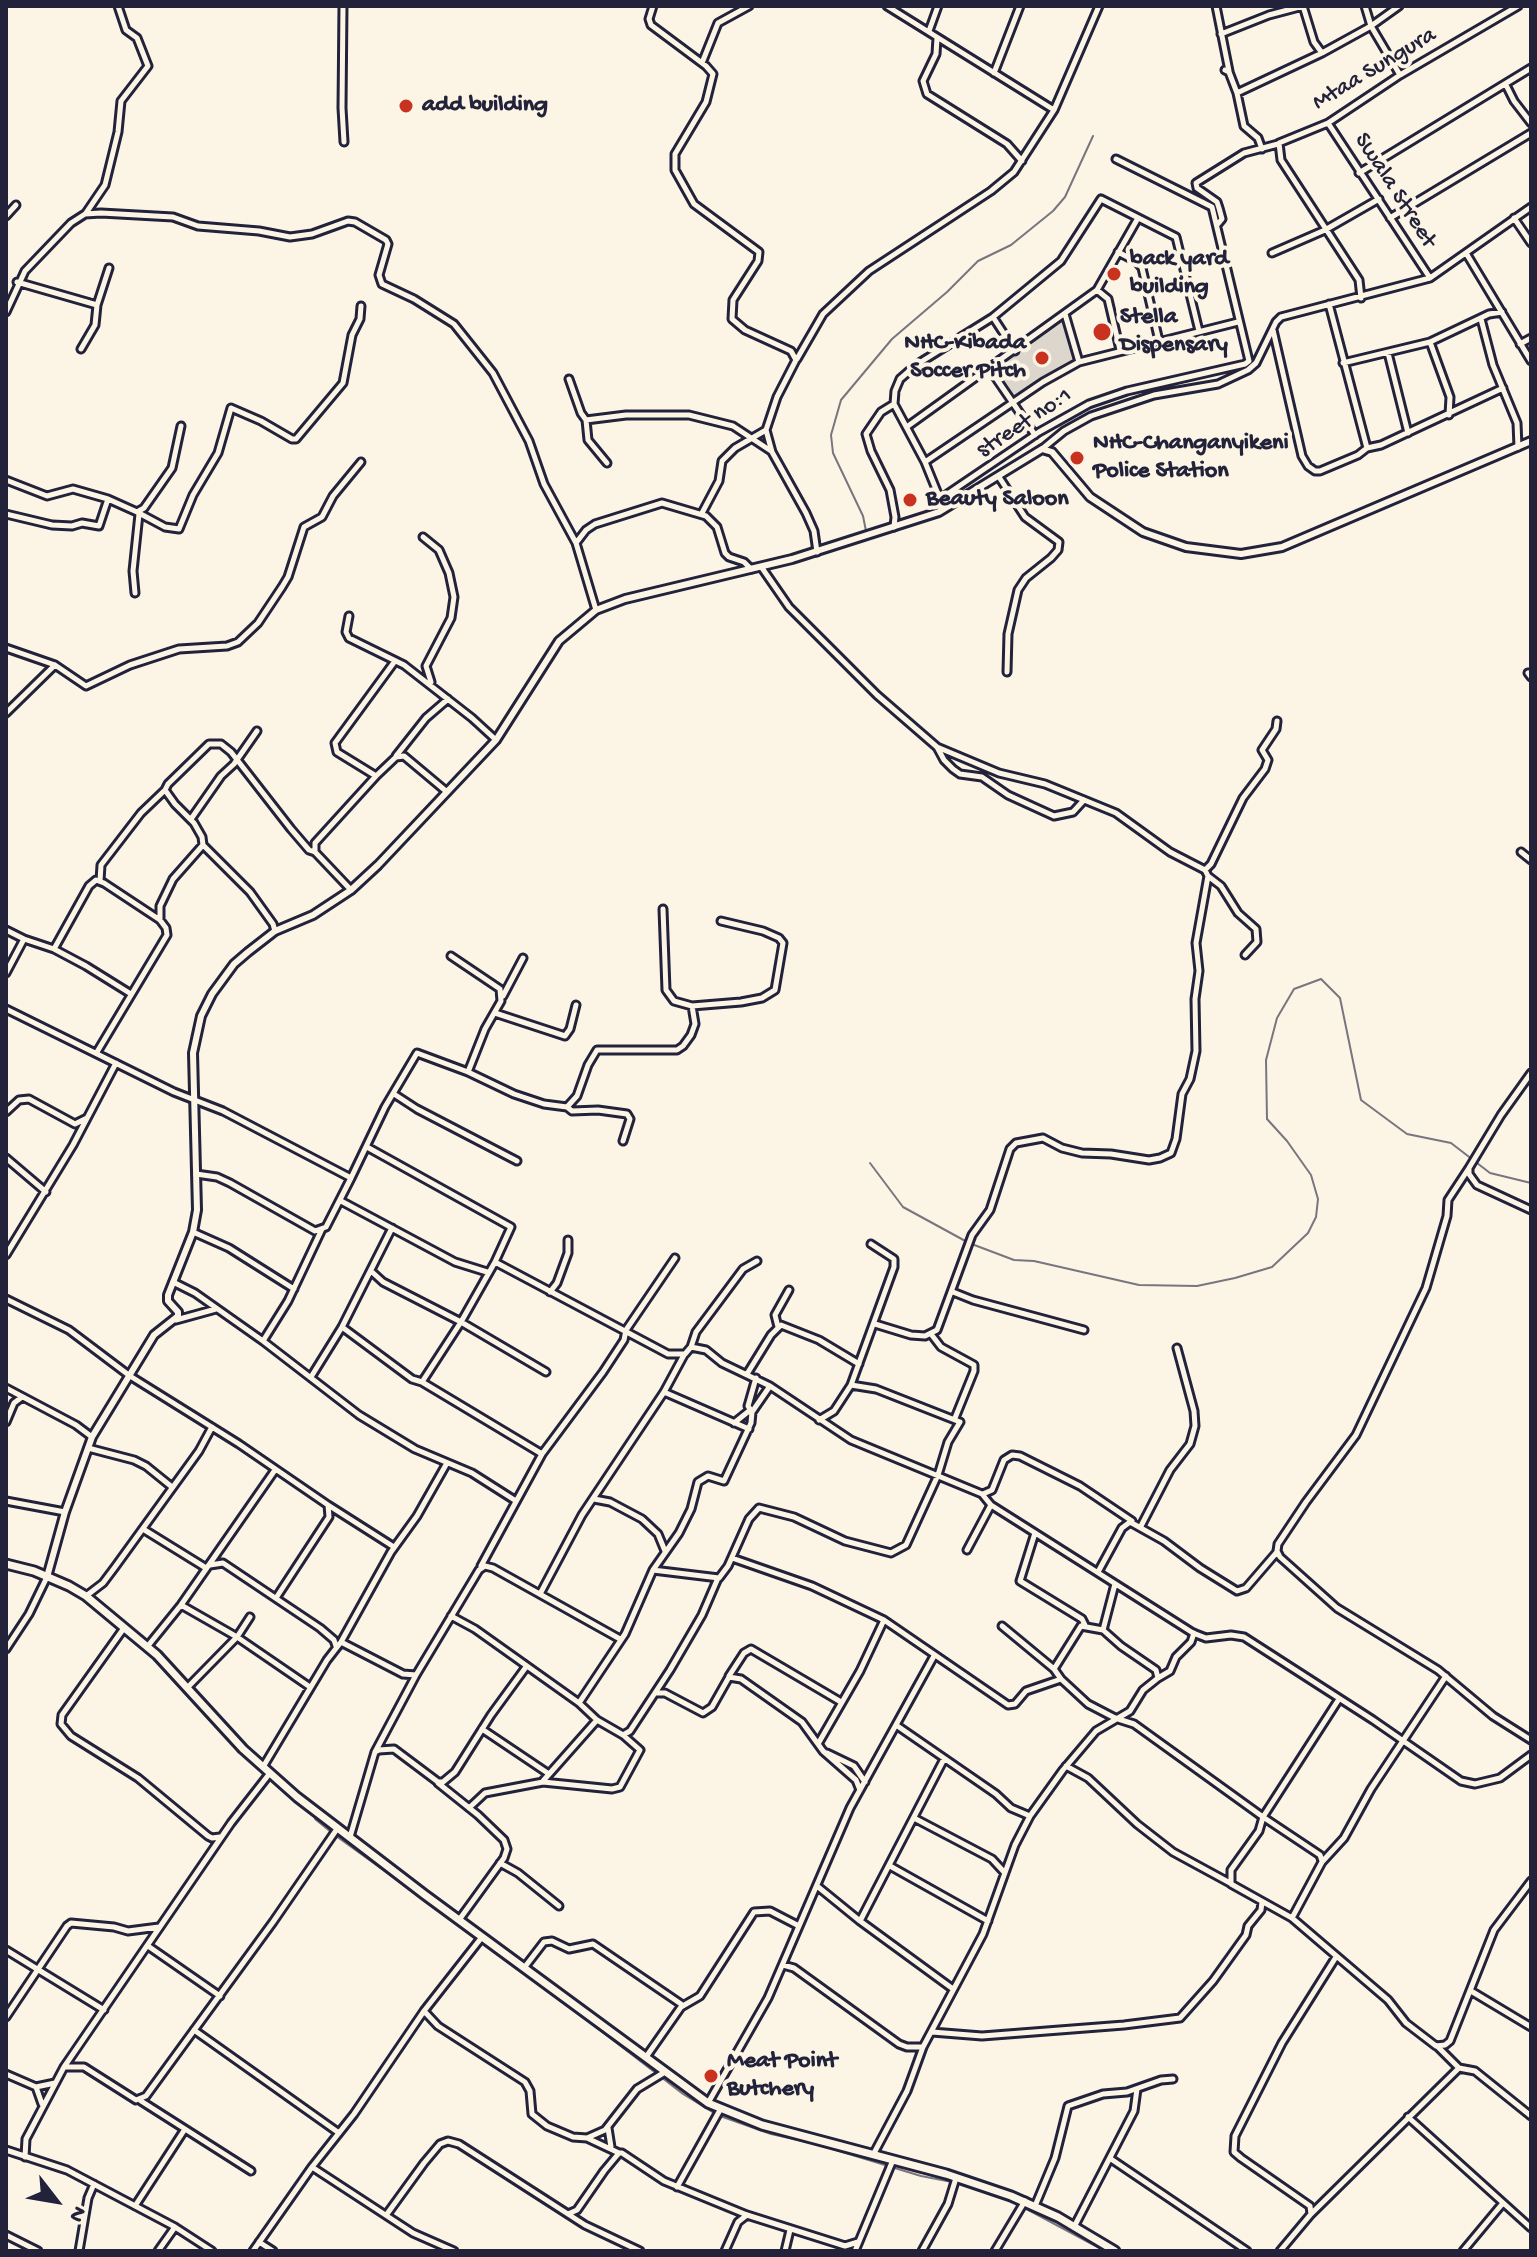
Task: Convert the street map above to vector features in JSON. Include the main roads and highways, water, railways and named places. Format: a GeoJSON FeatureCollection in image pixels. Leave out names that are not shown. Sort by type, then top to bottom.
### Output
{"type":"FeatureCollection","features":[{"type":"Feature","properties":{"kind":"main road"},"geometry":{"type":"LineString","coordinates":[[6,1564],[47,1577],[86,1596],[147,1647],[243,1749],[337,1829],[708,2103],[762,2125],[956,2178],[1025,2201],[1115,2251]]}},
{"type":"Feature","properties":{"kind":"waterway"},"geometry":{"type":"LineString","coordinates":[[866,531],[863,516],[833,453],[831,435],[841,400],[892,339],[978,261],[1011,245],[1053,211],[1065,197],[1093,136]]}},
{"type":"Feature","properties":{"kind":"waterway"},"geometry":{"type":"LineString","coordinates":[[870,1163],[903,1207],[969,1243],[1014,1260],[1034,1261],[1139,1285],[1197,1286],[1272,1267],[1308,1233],[1316,1217],[1318,1199],[1311,1175],[1267,1119],[1266,1060],[1277,1018],[1294,989],[1321,979],[1340,998],[1361,1100],[1407,1134],[1451,1143],[1490,1173],[1531,1183]]}},
{"type":"Feature","properties":{"kind":"waterway"},"geometry":{"type":"LineString","coordinates":[[315,1819],[331,1832]]}},
{"type":"Feature","properties":{"kind":"waterway"},"geometry":{"type":"LineString","coordinates":[[336,1836],[518,1967],[683,2094],[714,2113]]}},
{"type":"Feature","properties":{"kind":"waterway"},"geometry":{"type":"LineString","coordinates":[[720,2116],[771,2134],[952,2182]]}},
{"type":"Feature","properties":{"kind":"waterway"},"geometry":{"type":"LineString","coordinates":[[1004,2197],[1105,2251]]}},
{"type":"Feature","properties":{"kind":"place","name":"add building"},"geometry":{"type":"Point","coordinates":[406,106]}},
{"type":"Feature","properties":{"kind":"place","name":"back yard building"},"geometry":{"type":"Point","coordinates":[1114,274]}},
{"type":"Feature","properties":{"kind":"place","name":"Stella Dispensary"},"geometry":{"type":"Point","coordinates":[1102,332]}},
{"type":"Feature","properties":{"kind":"place","name":"NHC-Kibada Soccer Pitch"},"geometry":{"type":"Point","coordinates":[1042,358]}},
{"type":"Feature","properties":{"kind":"place","name":"NHC-Changanyikeni Police Station"},"geometry":{"type":"Point","coordinates":[1077,458]}},
{"type":"Feature","properties":{"kind":"place","name":"Beauty Saloon"},"geometry":{"type":"Point","coordinates":[910,500]}},
{"type":"Feature","properties":{"kind":"place","name":"Meat Point Butchery"},"geometry":{"type":"Point","coordinates":[711,2076]}}]}
